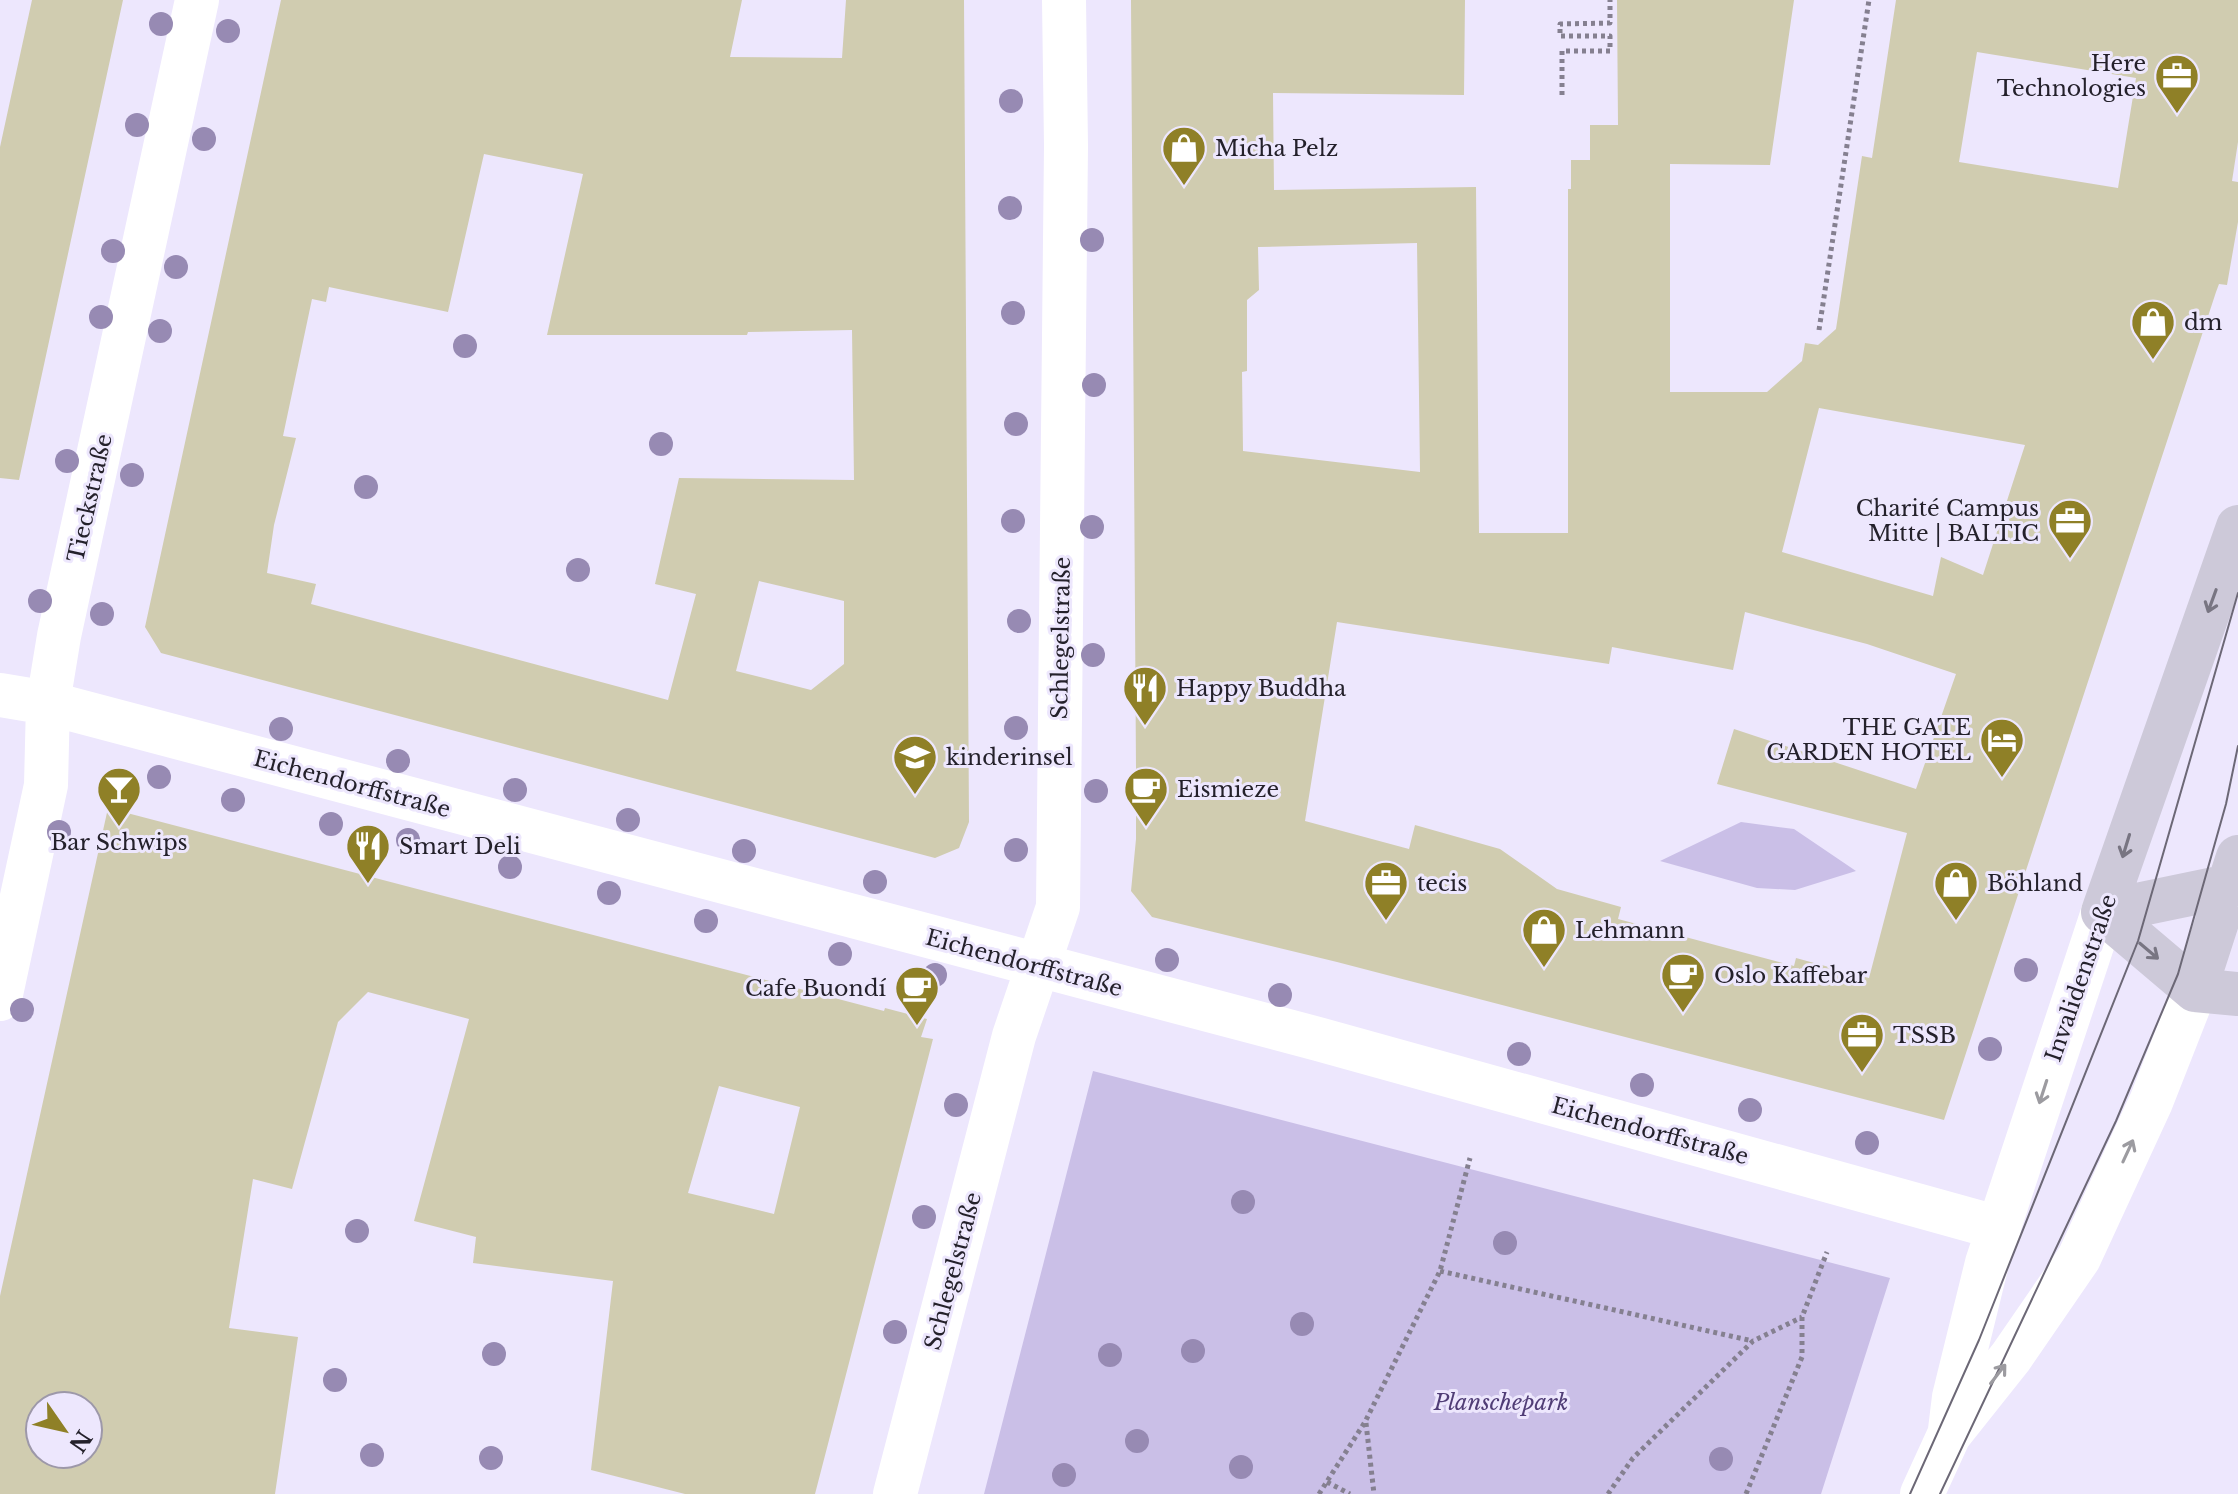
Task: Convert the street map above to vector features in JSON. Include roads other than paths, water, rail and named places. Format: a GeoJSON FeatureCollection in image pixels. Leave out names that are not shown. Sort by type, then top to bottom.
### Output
{"type":"FeatureCollection","features":[{"type":"Feature","properties":{"kind":"main road","name":"Invalidenstraße"},"geometry":{"type":"LineString","coordinates":[[2103,912],[2238,527]]}},
{"type":"Feature","properties":{"kind":"main road","name":"Invalidenstraße"},"geometry":{"type":"LineString","coordinates":[[2195,990],[2235,875]]}},
{"type":"Feature","properties":{"kind":"main road"},"geometry":{"type":"LineString","coordinates":[[2103,912],[2235,875]]}},
{"type":"Feature","properties":{"kind":"main road"},"geometry":{"type":"LineString","coordinates":[[2103,912],[2195,990],[2238,994]]}},
{"type":"Feature","properties":{"kind":"street","name":"Tieckstraße"},"geometry":{"type":"LineString","coordinates":[[0,999],[46,785],[48,703],[66,601],[197,0]]}},
{"type":"Feature","properties":{"kind":"street","name":"Schlegelstraße"},"geometry":{"type":"LineString","coordinates":[[895,1494],[1014,1036],[1058,907],[1066,146],[1064,0]]}},
{"type":"Feature","properties":{"kind":"street","name":"Eichendorffstraße"},"geometry":{"type":"LineString","coordinates":[[0,695],[48,703],[1318,1039],[1999,1228]]}},
{"type":"Feature","properties":{"kind":"street","name":"Invalidenstraße"},"geometry":{"type":"LineString","coordinates":[[1922,1494],[1949,1435],[1968,1335],[1999,1228],[2103,912]]}},
{"type":"Feature","properties":{"kind":"street","name":"Invalidenstraße"},"geometry":{"type":"LineString","coordinates":[[1949,1435],[2011,1357],[2079,1258],[2151,1102],[2195,990]]}},
{"type":"Feature","properties":{"kind":"tram line"},"geometry":{"type":"LineString","coordinates":[[1910,1494],[1979,1340],[2138,941],[2238,593]]}},
{"type":"Feature","properties":{"kind":"tram line"},"geometry":{"type":"LineString","coordinates":[[1940,1494],[2116,1121],[2178,974],[2226,804],[2238,746]]}},
{"type":"Feature","properties":{"kind":"place","name":"Here Technologies"},"geometry":{"type":"Point","coordinates":[2177,115]}},
{"type":"Feature","properties":{"kind":"place","name":"Micha Pelz"},"geometry":{"type":"Point","coordinates":[1184,187]}},
{"type":"Feature","properties":{"kind":"place","name":"dm"},"geometry":{"type":"Point","coordinates":[2153,361]}},
{"type":"Feature","properties":{"kind":"place","name":"Charité Campus Mitte | BALTIC"},"geometry":{"type":"Point","coordinates":[2070,560]}},
{"type":"Feature","properties":{"kind":"place","name":"Happy Buddha"},"geometry":{"type":"Point","coordinates":[1145,727]}},
{"type":"Feature","properties":{"kind":"place","name":"THE GATE GARDEN HOTEL"},"geometry":{"type":"Point","coordinates":[2002,779]}},
{"type":"Feature","properties":{"kind":"place","name":"kinderinsel"},"geometry":{"type":"Point","coordinates":[915,796]}},
{"type":"Feature","properties":{"kind":"place","name":"Bar Schwips"},"geometry":{"type":"Point","coordinates":[119,828]}},
{"type":"Feature","properties":{"kind":"place","name":"Eismieze"},"geometry":{"type":"Point","coordinates":[1146,828]}},
{"type":"Feature","properties":{"kind":"place","name":"Smart Deli"},"geometry":{"type":"Point","coordinates":[368,885]}},
{"type":"Feature","properties":{"kind":"place","name":"tecis"},"geometry":{"type":"Point","coordinates":[1386,922]}},
{"type":"Feature","properties":{"kind":"place","name":"Böhland"},"geometry":{"type":"Point","coordinates":[1956,922]}},
{"type":"Feature","properties":{"kind":"place","name":"Lehmann"},"geometry":{"type":"Point","coordinates":[1544,969]}},
{"type":"Feature","properties":{"kind":"place","name":"Oslo Kaffebar"},"geometry":{"type":"Point","coordinates":[1683,1014]}},
{"type":"Feature","properties":{"kind":"place","name":"Cafe Buondí"},"geometry":{"type":"Point","coordinates":[917,1027]}},
{"type":"Feature","properties":{"kind":"place","name":"TSSB"},"geometry":{"type":"Point","coordinates":[1862,1074]}},
{"type":"Feature","properties":{"kind":"park label","name":"Planschepark"},"geometry":{"type":"Point","coordinates":[1501,1402]}}]}
